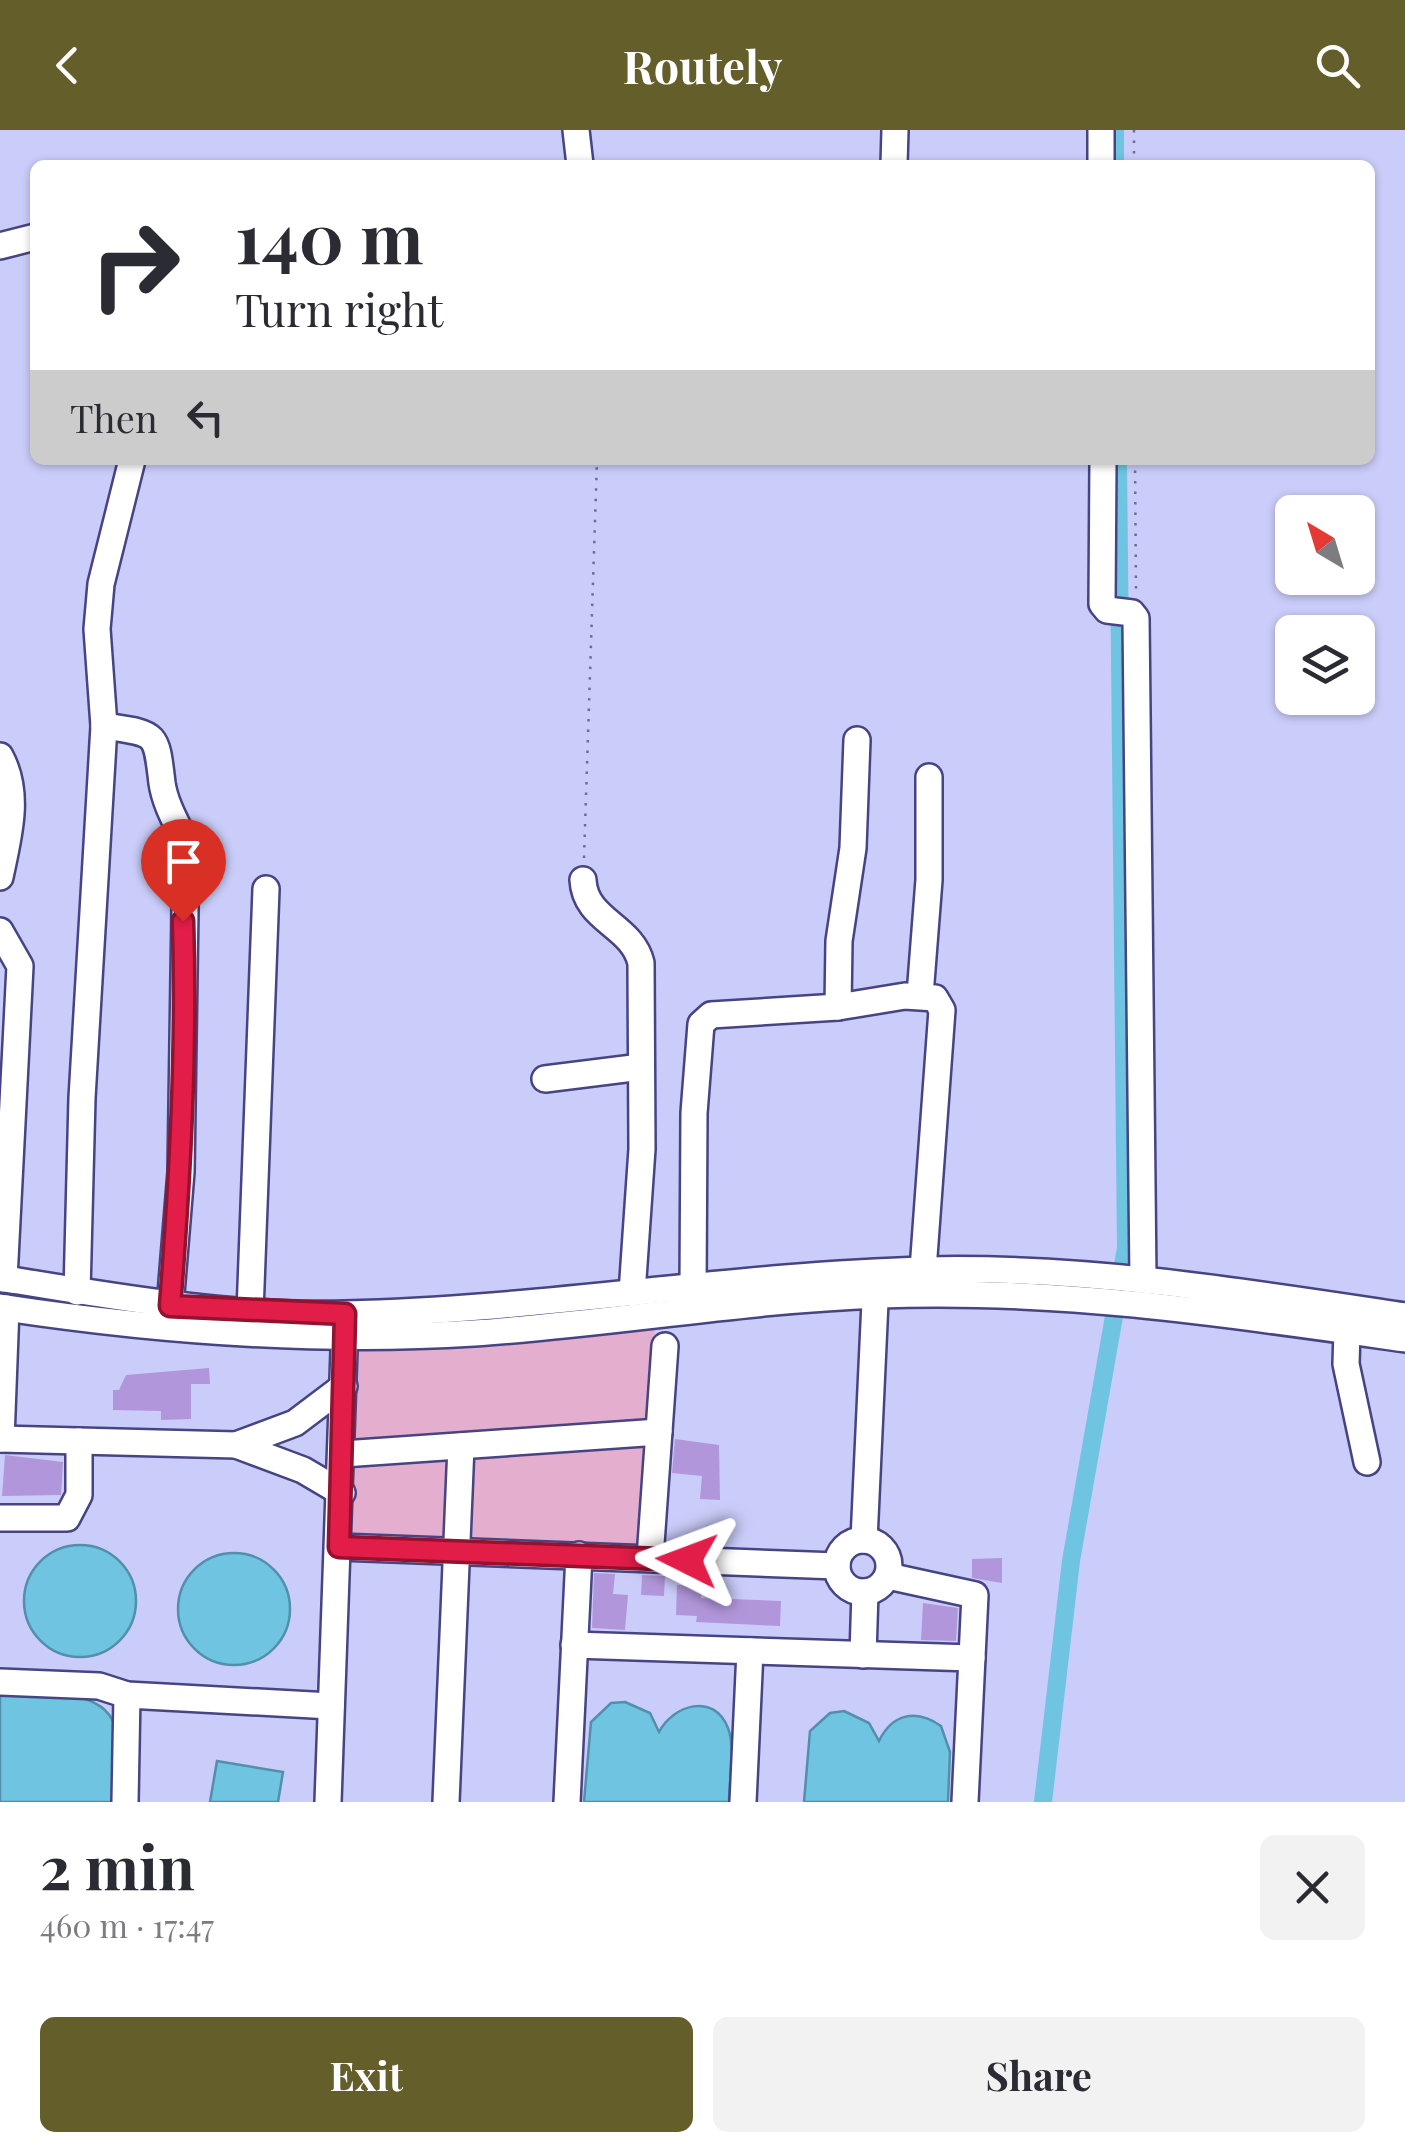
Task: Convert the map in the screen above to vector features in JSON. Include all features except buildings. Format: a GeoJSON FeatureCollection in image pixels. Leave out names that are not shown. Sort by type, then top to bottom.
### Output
{"type":"FeatureCollection","features":[{"type":"Feature","properties":{"kind":"street"},"geometry":{"type":"LineString","coordinates":[[576,130],[579,160]]}},
{"type":"Feature","properties":{"kind":"street"},"geometry":{"type":"LineString","coordinates":[[894,160],[895,130]]}},
{"type":"Feature","properties":{"kind":"street"},"geometry":{"type":"LineString","coordinates":[[1101,130],[1101,160]]}},
{"type":"Feature","properties":{"kind":"street"},"geometry":{"type":"LineString","coordinates":[[0,246],[30,238]]}},
{"type":"Feature","properties":{"kind":"street"},"geometry":{"type":"LineString","coordinates":[[77,1292],[82,1098],[104,726],[97,630],[101,584],[131,465]]}},
{"type":"Feature","properties":{"kind":"street"},"geometry":{"type":"LineString","coordinates":[[1104,465],[1102,604],[1125,614],[1143,1280]]}},
{"type":"Feature","properties":{"kind":"street"},"geometry":{"type":"LineString","coordinates":[[104,726],[149,736],[158,744],[167,804],[186,843],[188,857],[181,1172],[170,1306]]}},
{"type":"Feature","properties":{"kind":"street"},"geometry":{"type":"LineString","coordinates":[[838,1008],[839,941],[852,848],[857,740]]}},
{"type":"Feature","properties":{"kind":"street"},"geometry":{"type":"LineString","coordinates":[[0,756],[11,787],[10,826],[0,878]]}},
{"type":"Feature","properties":{"kind":"street"},"geometry":{"type":"LineString","coordinates":[[920,995],[929,880],[929,776]]}},
{"type":"Feature","properties":{"kind":"street"},"geometry":{"type":"LineString","coordinates":[[583,880],[590,906],[638,950],[642,1149],[632,1294]]}},
{"type":"Feature","properties":{"kind":"street"},"geometry":{"type":"LineString","coordinates":[[250,1312],[266,889]]}},
{"type":"Feature","properties":{"kind":"street"},"geometry":{"type":"LineString","coordinates":[[0,931],[20,966],[2,1279],[170,1306],[250,1312],[345,1326],[693,1289],[876,1284],[1082,1298],[1405,1339]]}},
{"type":"Feature","properties":{"kind":"street"},"geometry":{"type":"LineString","coordinates":[[693,1289],[694,1113],[700,1024],[711,1015],[838,1008],[920,995],[935,998],[942,1010],[922,1270]]}},
{"type":"Feature","properties":{"kind":"street"},"geometry":{"type":"LineString","coordinates":[[544,1080],[641,1067]]}},
{"type":"Feature","properties":{"kind":"street"},"geometry":{"type":"LineString","coordinates":[[342,1493],[303,1470],[236,1445],[0,1439],[3,1308],[165,1329],[345,1326],[474,1333],[876,1284],[922,1270],[1143,1280],[1405,1316]]}},
{"type":"Feature","properties":{"kind":"street"},"geometry":{"type":"LineString","coordinates":[[864,1540],[876,1284]]}},
{"type":"Feature","properties":{"kind":"street"},"geometry":{"type":"LineString","coordinates":[[328,1802],[345,1326]]}},
{"type":"Feature","properties":{"kind":"street"},"geometry":{"type":"LineString","coordinates":[[1347,1331],[1346,1364],[1368,1462]]}},
{"type":"Feature","properties":{"kind":"street"},"geometry":{"type":"LineString","coordinates":[[650,1558],[665,1346]]}},
{"type":"Feature","properties":{"kind":"street"},"geometry":{"type":"LineString","coordinates":[[236,1445],[295,1423],[344,1386]]}},
{"type":"Feature","properties":{"kind":"street"},"geometry":{"type":"LineString","coordinates":[[343,1454],[658,1432]]}},
{"type":"Feature","properties":{"kind":"street"},"geometry":{"type":"LineString","coordinates":[[0,1518],[55,1520],[76,1508],[79,1441]]}},
{"type":"Feature","properties":{"kind":"street"},"geometry":{"type":"LineString","coordinates":[[446,1802],[461,1446]]}},
{"type":"Feature","properties":{"kind":"street"},"geometry":{"type":"LineString","coordinates":[[864,1540],[882,1548],[888,1556],[888,1576],[882,1584],[865,1592],[845,1584],[837,1566],[845,1548],[864,1540]]}},
{"type":"Feature","properties":{"kind":"street"},"geometry":{"type":"LineString","coordinates":[[339,1547],[837,1566]]}},
{"type":"Feature","properties":{"kind":"street"},"geometry":{"type":"LineString","coordinates":[[566,1802],[579,1555]]}},
{"type":"Feature","properties":{"kind":"street"},"geometry":{"type":"LineString","coordinates":[[888,1576],[975,1595],[965,1802]]}},
{"type":"Feature","properties":{"kind":"street"},"geometry":{"type":"LineString","coordinates":[[863,1654],[865,1592]]}},
{"type":"Feature","properties":{"kind":"street"},"geometry":{"type":"LineString","coordinates":[[574,1644],[972,1658]]}},
{"type":"Feature","properties":{"kind":"street"},"geometry":{"type":"LineString","coordinates":[[742,1802],[750,1651]]}},
{"type":"Feature","properties":{"kind":"street"},"geometry":{"type":"LineString","coordinates":[[0,1682],[99,1686],[128,1695],[331,1706]]}},
{"type":"Feature","properties":{"kind":"street"},"geometry":{"type":"LineString","coordinates":[[124,1802],[128,1695]]}},
{"type":"Feature","properties":{"kind":"path"},"geometry":{"type":"LineString","coordinates":[[1134,130],[1134,160]]}},
{"type":"Feature","properties":{"kind":"path"},"geometry":{"type":"LineString","coordinates":[[583,880],[597,465]]}},
{"type":"Feature","properties":{"kind":"path"},"geometry":{"type":"LineString","coordinates":[[1125,614],[1136,465]]}},
{"type":"Feature","properties":{"kind":"shaded area"},"geometry":{"type":"Polygon","coordinates":[[[655,1326],[645,1547],[346,1540],[351,1350],[484,1344],[655,1326]]]}},
{"type":"Feature","properties":{"kind":"water"},"geometry":{"type":"Polygon","coordinates":[[[80,1545],[102,1549],[120,1561],[132,1579],[136,1601],[132,1623],[120,1641],[102,1653],[80,1657],[58,1653],[40,1641],[28,1623],[24,1601],[28,1579],[40,1561],[58,1549],[80,1545]]]}},
{"type":"Feature","properties":{"kind":"water"},"geometry":{"type":"Polygon","coordinates":[[[234,1553],[256,1557],[274,1569],[286,1587],[290,1609],[286,1631],[274,1649],[256,1661],[234,1665],[212,1661],[194,1649],[182,1631],[178,1609],[182,1587],[194,1569],[212,1557],[234,1553]]]}},
{"type":"Feature","properties":{"kind":"water"},"geometry":{"type":"Polygon","coordinates":[[[0,1694],[64,1695],[95,1703],[106,1712],[114,1724],[117,1742],[113,1802],[0,1802],[0,1694]]]}},
{"type":"Feature","properties":{"kind":"water"},"geometry":{"type":"Polygon","coordinates":[[[625,1702],[650,1713],[659,1732],[674,1715],[694,1706],[704,1706],[722,1717],[732,1745],[729,1802],[584,1802],[591,1722],[611,1703],[625,1702]]]}},
{"type":"Feature","properties":{"kind":"water"},"geometry":{"type":"Polygon","coordinates":[[[844,1711],[869,1723],[879,1741],[891,1725],[906,1717],[923,1717],[941,1726],[950,1752],[948,1802],[804,1802],[810,1731],[830,1713],[844,1711]]]}},
{"type":"Feature","properties":{"kind":"water"},"geometry":{"type":"Polygon","coordinates":[[[217,1761],[283,1772],[278,1802],[210,1802],[217,1761]]]}},
{"type":"Feature","properties":{"kind":"waterway"},"geometry":{"type":"LineString","coordinates":[[1115,130],[1115,160]]}},
{"type":"Feature","properties":{"kind":"waterway"},"geometry":{"type":"LineString","coordinates":[[1043,1802],[1071,1561],[1126,1248],[1118,465]]}},
{"type":"Feature","properties":{"kind":"route"},"geometry":{"type":"LineString","coordinates":[[183,921],[186,1011],[181,1172],[170,1306],[345,1314],[339,1547],[687,1560]]}}]}
